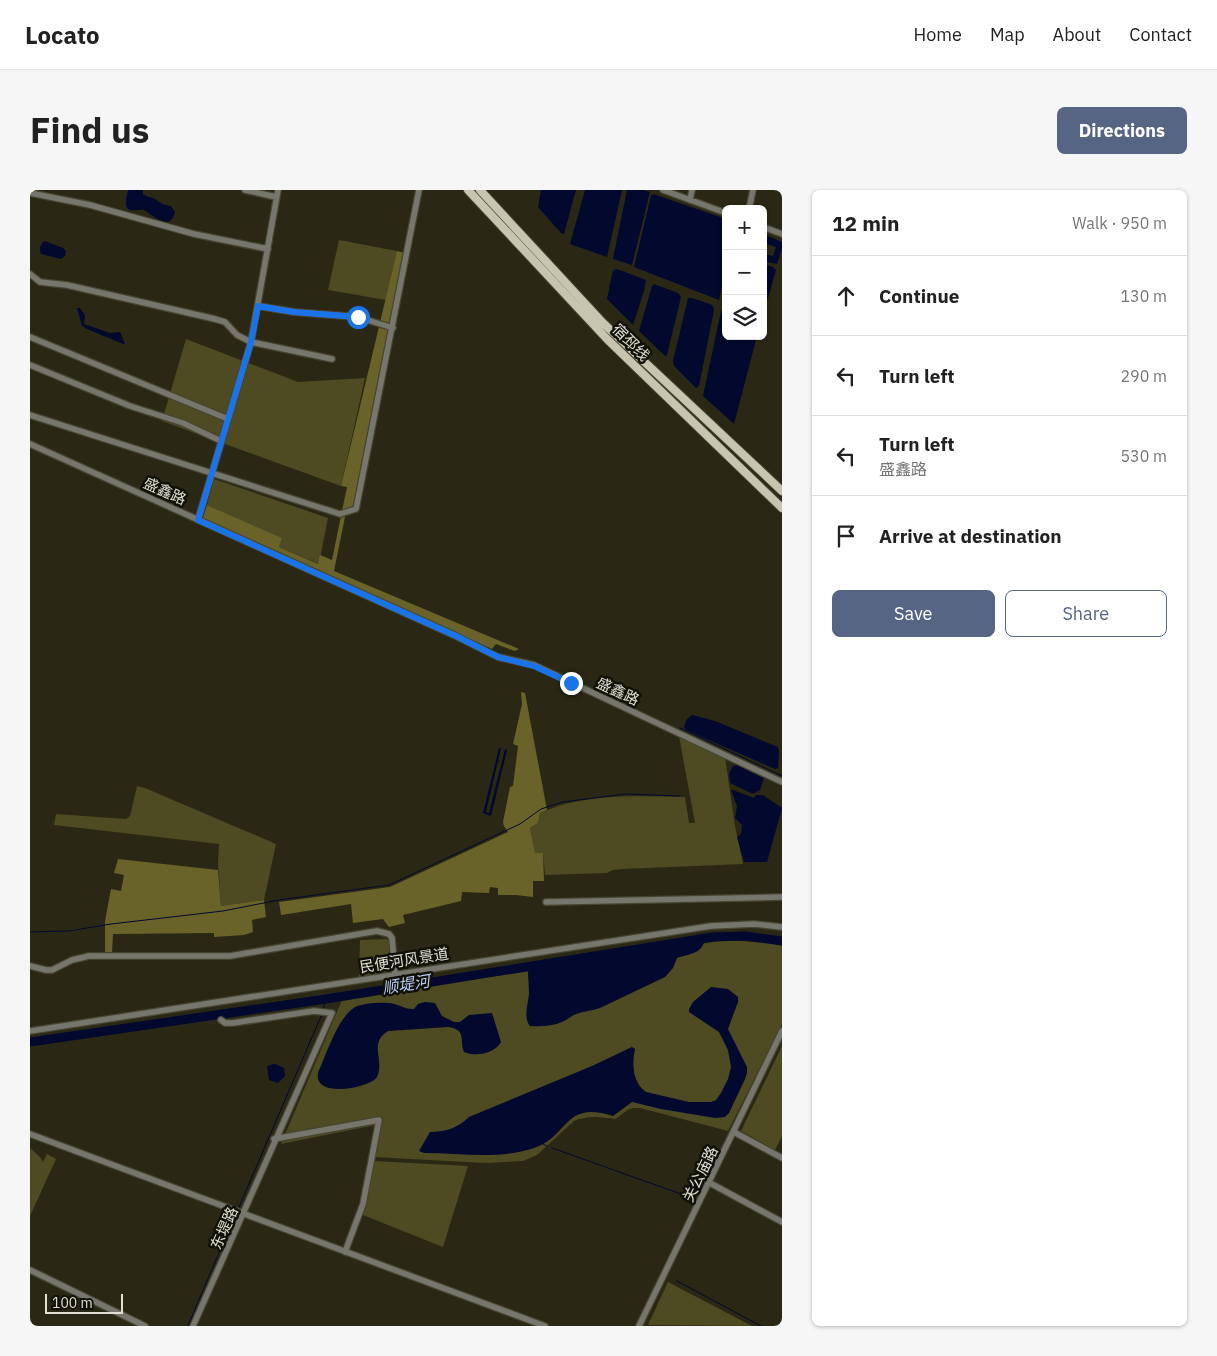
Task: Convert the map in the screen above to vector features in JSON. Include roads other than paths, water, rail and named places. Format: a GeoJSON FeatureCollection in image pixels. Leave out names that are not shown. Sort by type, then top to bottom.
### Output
{"type":"FeatureCollection","features":[{"type":"Feature","properties":{"kind":"main road","name":"宿邳线"},"geometry":{"type":"LineString","coordinates":[[468,190],[608,340],[782,508]]}},
{"type":"Feature","properties":{"kind":"main road","name":"宿邳线"},"geometry":{"type":"LineString","coordinates":[[480,190],[603,323],[782,491]]}},
{"type":"Feature","properties":{"kind":"street"},"geometry":{"type":"LineString","coordinates":[[245,190],[276,197]]}},
{"type":"Feature","properties":{"kind":"street"},"geometry":{"type":"LineString","coordinates":[[198,520],[251,342],[278,190]]}},
{"type":"Feature","properties":{"kind":"street"},"geometry":{"type":"LineString","coordinates":[[30,415],[340,514],[356,509],[419,190]]}},
{"type":"Feature","properties":{"kind":"street"},"geometry":{"type":"LineString","coordinates":[[663,190],[722,212]]}},
{"type":"Feature","properties":{"kind":"street"},"geometry":{"type":"LineString","coordinates":[[690,200],[692,190]]}},
{"type":"Feature","properties":{"kind":"street"},"geometry":{"type":"LineString","coordinates":[[750,205],[753,190]]}},
{"type":"Feature","properties":{"kind":"street"},"geometry":{"type":"LineString","coordinates":[[30,193],[90,205],[194,234],[268,249]]}},
{"type":"Feature","properties":{"kind":"street"},"geometry":{"type":"LineString","coordinates":[[767,228],[782,234]]}},
{"type":"Feature","properties":{"kind":"street"},"geometry":{"type":"LineString","coordinates":[[30,274],[40,282],[67,285],[215,318],[225,322],[237,335],[251,342],[332,359]]}},
{"type":"Feature","properties":{"kind":"street"},"geometry":{"type":"LineString","coordinates":[[258,306],[294,312],[358,317],[393,328]]}},
{"type":"Feature","properties":{"kind":"street"},"geometry":{"type":"LineString","coordinates":[[30,337],[228,419]]}},
{"type":"Feature","properties":{"kind":"street"},"geometry":{"type":"LineString","coordinates":[[30,365],[130,406],[183,423],[221,441]]}},
{"type":"Feature","properties":{"kind":"street","name":"盛鑫路"},"geometry":{"type":"LineString","coordinates":[[30,444],[456,636],[498,657],[534,666],[782,782]]}},
{"type":"Feature","properties":{"kind":"street"},"geometry":{"type":"LineString","coordinates":[[546,902],[638,902],[782,897]]}},
{"type":"Feature","properties":{"kind":"street","name":"民便河风景道"},"geometry":{"type":"LineString","coordinates":[[30,1031],[711,926],[754,924],[782,927]]}},
{"type":"Feature","properties":{"kind":"street"},"geometry":{"type":"LineString","coordinates":[[30,966],[52,970],[72,960],[89,956],[230,956],[377,931],[388,934],[392,938],[395,974]]}},
{"type":"Feature","properties":{"kind":"street","name":"东堤路"},"geometry":{"type":"LineString","coordinates":[[193,1326],[244,1214],[274,1139],[332,1013],[323,1011],[225,1023],[221,1020]]}},
{"type":"Feature","properties":{"kind":"street","name":"关公庙路"},"geometry":{"type":"LineString","coordinates":[[639,1326],[710,1183],[782,1031]]}},
{"type":"Feature","properties":{"kind":"street"},"geometry":{"type":"LineString","coordinates":[[274,1139],[379,1120],[363,1204],[345,1252]]}},
{"type":"Feature","properties":{"kind":"street"},"geometry":{"type":"LineString","coordinates":[[734,1132],[782,1158]]}},
{"type":"Feature","properties":{"kind":"street"},"geometry":{"type":"LineString","coordinates":[[30,1134],[545,1326]]}},
{"type":"Feature","properties":{"kind":"street"},"geometry":{"type":"LineString","coordinates":[[710,1183],[782,1222]]}},
{"type":"Feature","properties":{"kind":"street"},"geometry":{"type":"LineString","coordinates":[[30,1270],[144,1326]]}},
{"type":"Feature","properties":{"kind":"water"},"geometry":{"type":"Polygon","coordinates":[[[128,190],[143,190],[143,194],[171,206],[175,212],[173,218],[165,222],[144,210],[128,209],[126,203],[128,190]]]}},
{"type":"Feature","properties":{"kind":"water"},"geometry":{"type":"Polygon","coordinates":[[[541,190],[576,190],[564,234],[538,207],[541,190]]]}},
{"type":"Feature","properties":{"kind":"water"},"geometry":{"type":"Polygon","coordinates":[[[585,190],[622,190],[607,257],[570,244],[585,190]]]}},
{"type":"Feature","properties":{"kind":"water"},"geometry":{"type":"Polygon","coordinates":[[[627,190],[650,192],[632,265],[613,259],[627,190]]]}},
{"type":"Feature","properties":{"kind":"water"},"geometry":{"type":"Polygon","coordinates":[[[653,194],[722,218],[722,287],[719,300],[634,267],[653,194]]]}},
{"type":"Feature","properties":{"kind":"water"},"geometry":{"type":"Polygon","coordinates":[[[767,236],[782,242],[782,248],[777,264],[767,262],[767,255],[773,256],[776,247],[767,244],[767,236]]]}},
{"type":"Feature","properties":{"kind":"water"},"geometry":{"type":"Polygon","coordinates":[[[45,241],[63,248],[66,251],[65,256],[61,259],[41,254],[40,247],[45,241]]]}},
{"type":"Feature","properties":{"kind":"water"},"geometry":{"type":"Polygon","coordinates":[[[767,265],[776,270],[767,302],[767,265]]]}},
{"type":"Feature","properties":{"kind":"water"},"geometry":{"type":"Polygon","coordinates":[[[617,269],[646,280],[633,325],[607,299],[613,270],[617,269]]]}},
{"type":"Feature","properties":{"kind":"water"},"geometry":{"type":"Polygon","coordinates":[[[654,284],[678,293],[681,297],[667,355],[665,356],[639,331],[654,284]]]}},
{"type":"Feature","properties":{"kind":"water"},"geometry":{"type":"Polygon","coordinates":[[[688,298],[710,304],[714,310],[699,386],[696,388],[674,366],[673,361],[688,298]]]}},
{"type":"Feature","properties":{"kind":"water"},"geometry":{"type":"Polygon","coordinates":[[[77,308],[80,308],[85,315],[84,324],[110,333],[120,332],[125,344],[82,326],[77,308]]]}},
{"type":"Feature","properties":{"kind":"water"},"geometry":{"type":"Polygon","coordinates":[[[722,311],[722,340],[756,340],[734,424],[703,396],[722,311]]]}},
{"type":"Feature","properties":{"kind":"water"},"geometry":{"type":"Polygon","coordinates":[[[692,715],[715,721],[778,747],[778,768],[775,769],[688,731],[684,728],[685,724],[692,715]]]}},
{"type":"Feature","properties":{"kind":"water"},"geometry":{"type":"Polygon","coordinates":[[[499,748],[501,748],[486,812],[489,813],[505,749],[507,750],[491,816],[483,813],[499,748]]]}},
{"type":"Feature","properties":{"kind":"water"},"geometry":{"type":"Polygon","coordinates":[[[737,765],[764,778],[760,790],[753,794],[730,783],[729,774],[733,766],[737,765]]]}},
{"type":"Feature","properties":{"kind":"water"},"geometry":{"type":"Polygon","coordinates":[[[731,790],[754,798],[756,795],[763,795],[782,808],[767,862],[744,862],[737,837],[741,834],[742,825],[735,818],[737,806],[731,790]]]}},
{"type":"Feature","properties":{"kind":"water"},"geometry":{"type":"Polygon","coordinates":[[[704,943],[696,952],[677,958],[673,968],[665,977],[600,1008],[576,1014],[562,1022],[551,1025],[530,1026],[528,1022],[526,1015],[529,994],[528,970],[704,943]]]}},
{"type":"Feature","properties":{"kind":"water"},"geometry":{"type":"Polygon","coordinates":[[[711,987],[728,989],[738,997],[728,1029],[747,1067],[745,1079],[729,1113],[725,1117],[715,1118],[632,1102],[613,1116],[597,1112],[575,1116],[545,1143],[520,1152],[479,1155],[424,1153],[419,1151],[430,1132],[451,1129],[469,1117],[592,1066],[632,1047],[635,1049],[634,1072],[641,1088],[646,1092],[689,1102],[711,1102],[716,1100],[728,1079],[731,1067],[728,1050],[719,1032],[689,1012],[693,1002],[711,987]]]}},
{"type":"Feature","properties":{"kind":"water"},"geometry":{"type":"Polygon","coordinates":[[[425,1002],[435,1003],[442,1016],[454,1022],[460,1022],[469,1015],[492,1013],[501,1042],[489,1052],[474,1054],[464,1052],[461,1035],[454,1028],[388,1031],[379,1041],[379,1071],[373,1081],[355,1087],[333,1089],[324,1086],[319,1081],[318,1073],[329,1046],[344,1017],[350,1010],[368,1003],[392,1003],[414,1009],[418,1004],[425,1002]]]}},
{"type":"Feature","properties":{"kind":"water"},"geometry":{"type":"Polygon","coordinates":[[[275,1064],[284,1068],[285,1076],[278,1083],[269,1080],[267,1067],[275,1064]]]}},
{"type":"Feature","properties":{"kind":"waterway"},"geometry":{"type":"LineString","coordinates":[[680,728],[782,776]]}},
{"type":"Feature","properties":{"kind":"waterway"},"geometry":{"type":"LineString","coordinates":[[30,932],[69,931],[111,924],[223,911],[279,900],[389,885],[520,824],[541,809],[563,802],[625,794],[680,796]]}},
{"type":"Feature","properties":{"kind":"waterway","name":"顺堤河"},"geometry":{"type":"LineString","coordinates":[[30,1042],[326,999],[713,937],[745,936],[782,941]]}},
{"type":"Feature","properties":{"kind":"waterway"},"geometry":{"type":"LineString","coordinates":[[323,1010],[326,999]]}},
{"type":"Feature","properties":{"kind":"waterway"},"geometry":{"type":"LineString","coordinates":[[239,1207],[322,1014]]}},
{"type":"Feature","properties":{"kind":"waterway"},"geometry":{"type":"LineString","coordinates":[[543,1144],[547,1146]]}},
{"type":"Feature","properties":{"kind":"waterway"},"geometry":{"type":"LineString","coordinates":[[552,1148],[695,1199]]}},
{"type":"Feature","properties":{"kind":"waterway"},"geometry":{"type":"LineString","coordinates":[[188,1326],[235,1215]]}},
{"type":"Feature","properties":{"kind":"waterway"},"geometry":{"type":"LineString","coordinates":[[677,1281],[761,1326]]}}]}
